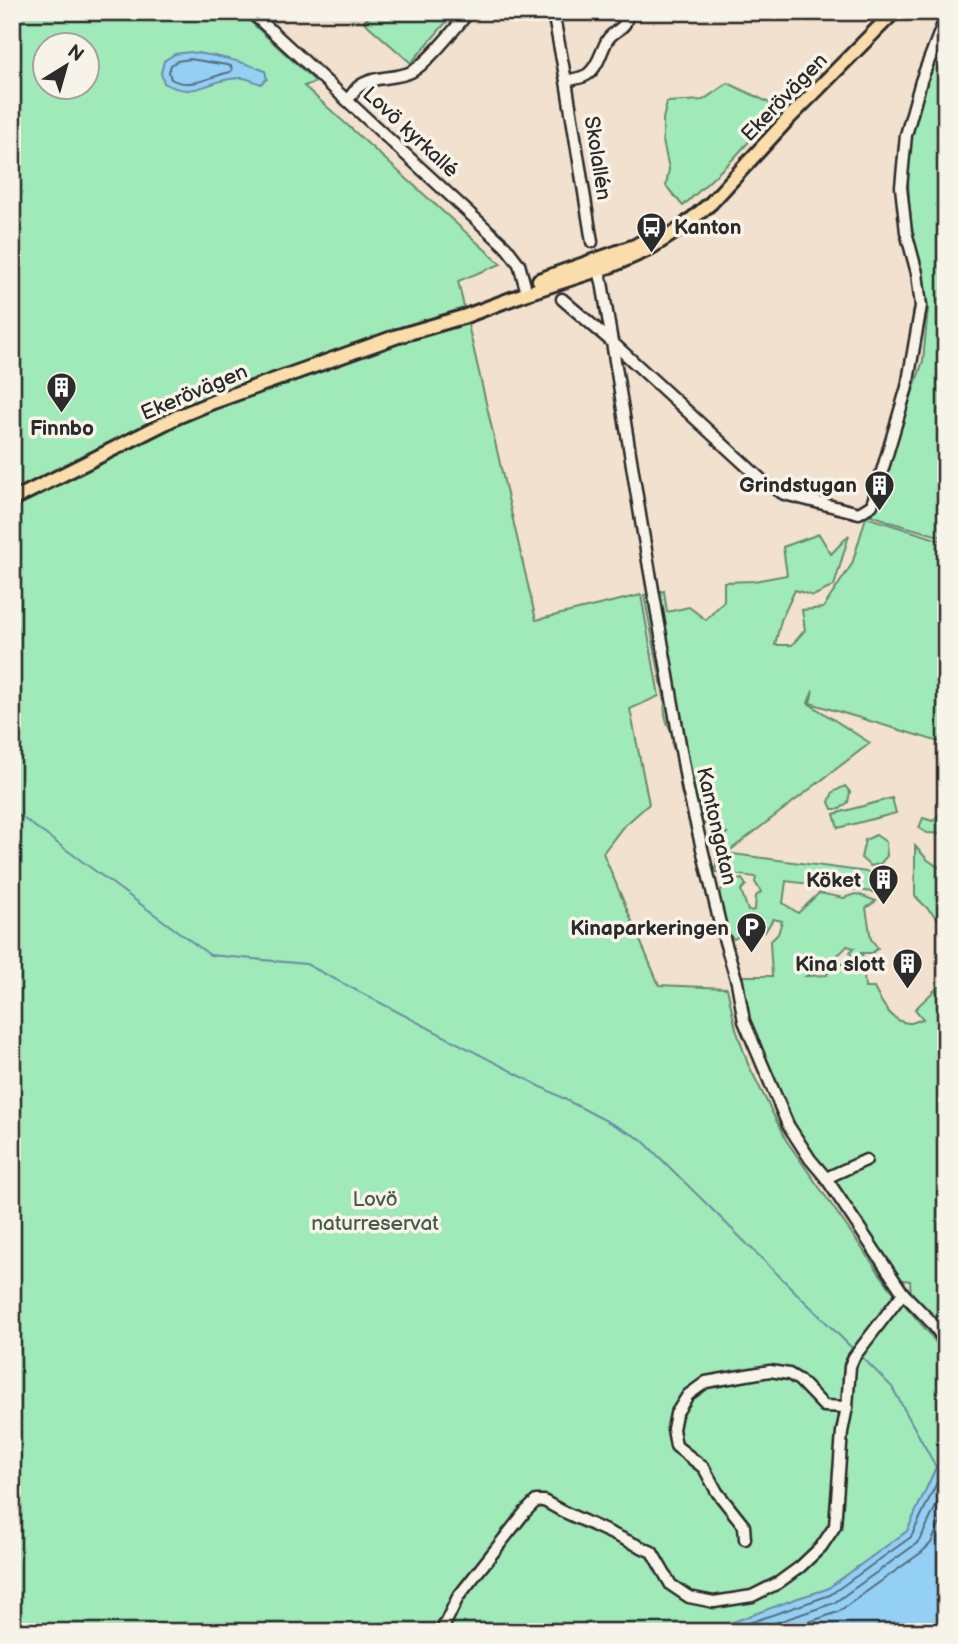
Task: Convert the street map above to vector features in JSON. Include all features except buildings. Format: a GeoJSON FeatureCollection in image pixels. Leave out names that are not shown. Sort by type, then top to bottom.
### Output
{"type":"FeatureCollection","features":[{"type":"Feature","properties":{"kind":"main road","name":"Ekerövägen"},"geometry":{"type":"LineString","coordinates":[[12,500],[177,417],[213,402],[398,336],[463,317],[526,289],[597,265],[635,246],[675,223],[732,179],[894,12]]}},
{"type":"Feature","properties":{"kind":"street","name":"Lovö kyrkallé"},"geometry":{"type":"LineString","coordinates":[[251,12],[506,247],[519,264],[526,289]]}},
{"type":"Feature","properties":{"kind":"street"},"geometry":{"type":"LineString","coordinates":[[348,100],[359,86],[374,79],[407,74],[414,70],[469,12]]}},
{"type":"Feature","properties":{"kind":"street","name":"Skolallén"},"geometry":{"type":"LineString","coordinates":[[553,12],[592,242]]}},
{"type":"Feature","properties":{"kind":"street"},"geometry":{"type":"LineString","coordinates":[[566,81],[586,76],[595,67],[611,35],[623,27],[627,18],[626,12]]}},
{"type":"Feature","properties":{"kind":"street"},"geometry":{"type":"LineString","coordinates":[[562,299],[765,483],[785,495],[859,513],[872,505],[907,387],[921,306],[917,274],[906,232],[901,187],[906,135],[921,81],[946,16]]}},
{"type":"Feature","properties":{"kind":"street","name":"Kantongatan"},"geometry":{"type":"LineString","coordinates":[[597,265],[688,790],[721,928],[737,982],[744,1021],[788,1125],[903,1293],[946,1343]]}},
{"type":"Feature","properties":{"kind":"street"},"geometry":{"type":"LineString","coordinates":[[826,1178],[866,1160]]}},
{"type":"Feature","properties":{"kind":"street"},"geometry":{"type":"LineString","coordinates":[[441,1632],[458,1597],[525,1511],[536,1501],[544,1501],[652,1552],[671,1586],[689,1597],[714,1602],[752,1597],[800,1567],[821,1547],[835,1527],[849,1373],[857,1353],[903,1293]]}},
{"type":"Feature","properties":{"kind":"street"},"geometry":{"type":"LineString","coordinates":[[745,1539],[744,1526],[717,1492],[704,1468],[677,1446],[673,1429],[676,1414],[688,1395],[706,1382],[770,1371],[789,1374],[799,1380],[824,1406],[847,1407]]}},
{"type":"Feature","properties":{"kind":"green space","name":"Lovö naturreservat"},"geometry":{"type":"Polygon","coordinates":[[[12,12],[240,12],[316,82],[304,86],[501,264],[458,281],[536,620],[641,595],[659,696],[630,709],[649,804],[622,828],[603,853],[659,985],[727,988],[736,1029],[748,1064],[786,1140],[890,1288],[946,1357],[946,1632],[12,1632],[12,12]]]}},
{"type":"Feature","properties":{"kind":"green space"},"geometry":{"type":"Polygon","coordinates":[[[373,12],[455,12],[411,63],[364,22],[373,12]]]}},
{"type":"Feature","properties":{"kind":"green space"},"geometry":{"type":"Polygon","coordinates":[[[946,18],[946,538],[871,515],[923,361],[928,308],[910,225],[907,152],[925,84],[941,44],[940,38],[946,18]]]}},
{"type":"Feature","properties":{"kind":"green space"},"geometry":{"type":"Polygon","coordinates":[[[728,83],[780,108],[733,159],[683,206],[666,186],[669,169],[663,141],[663,119],[667,102],[703,100],[728,83]]]}},
{"type":"Feature","properties":{"kind":"green space"},"geometry":{"type":"Polygon","coordinates":[[[866,517],[946,542],[946,744],[810,703],[813,690],[808,703],[870,743],[728,852],[719,839],[727,833],[720,828],[713,831],[704,823],[690,826],[672,745],[674,735],[665,715],[665,702],[644,595],[664,591],[667,612],[689,607],[706,620],[724,601],[724,582],[754,581],[787,575],[783,547],[819,534],[831,554],[849,535],[834,586],[813,596],[795,590],[781,620],[775,645],[792,645],[805,630],[802,610],[823,608],[852,564],[866,517]]]}},
{"type":"Feature","properties":{"kind":"green space"},"geometry":{"type":"Polygon","coordinates":[[[845,786],[850,792],[848,802],[840,809],[832,809],[829,802],[833,792],[845,786]]]}},
{"type":"Feature","properties":{"kind":"green space"},"geometry":{"type":"Polygon","coordinates":[[[892,798],[896,813],[838,828],[834,814],[892,798]]]}},
{"type":"Feature","properties":{"kind":"green space"},"geometry":{"type":"Polygon","coordinates":[[[946,806],[946,834],[927,833],[919,828],[923,818],[933,821],[946,806]]]}},
{"type":"Feature","properties":{"kind":"green space"},"geometry":{"type":"Polygon","coordinates":[[[876,835],[886,842],[887,856],[880,864],[870,866],[861,858],[865,840],[876,835]]]}},
{"type":"Feature","properties":{"kind":"green space"},"geometry":{"type":"Polygon","coordinates":[[[915,846],[938,867],[946,862],[946,927],[915,896],[915,846]]]}},
{"type":"Feature","properties":{"kind":"green space"},"geometry":{"type":"Polygon","coordinates":[[[718,852],[890,875],[887,894],[786,881],[783,903],[798,913],[819,893],[844,898],[855,894],[876,901],[866,908],[871,939],[878,948],[872,953],[861,953],[867,963],[865,970],[859,974],[864,974],[865,988],[874,988],[888,1012],[899,1020],[911,1023],[923,1019],[915,1009],[938,987],[946,987],[946,1339],[911,1296],[910,1281],[896,1279],[803,1142],[762,1061],[739,996],[743,976],[772,976],[770,942],[778,934],[782,921],[773,919],[765,932],[734,939],[726,933],[717,897],[726,882],[742,879],[746,885],[741,890],[748,911],[755,910],[756,896],[761,892],[755,882],[756,877],[715,872],[718,852]],[[847,946],[835,956],[820,960],[816,968],[806,976],[827,975],[829,970],[852,959],[850,952],[854,948],[847,946]]]}},
{"type":"Feature","properties":{"kind":"water"},"geometry":{"type":"Polygon","coordinates":[[[190,52],[256,67],[265,71],[267,79],[261,84],[245,78],[229,79],[185,90],[164,83],[161,73],[164,61],[175,54],[190,52]]]}},
{"type":"Feature","properties":{"kind":"water"},"geometry":{"type":"Polygon","coordinates":[[[946,1460],[946,1632],[706,1632],[827,1589],[907,1531],[936,1467],[946,1460]]]}},
{"type":"Feature","properties":{"kind":"waterway"},"geometry":{"type":"LineString","coordinates":[[12,810],[210,955],[306,964],[641,1139],[855,1351]]}},
{"type":"Feature","properties":{"kind":"waterway"},"geometry":{"type":"LineString","coordinates":[[859,1354],[892,1387],[936,1467]]}},
{"type":"Feature","properties":{"kind":"place","name":"Kanton"},"geometry":{"type":"Point","coordinates":[651,254]}},
{"type":"Feature","properties":{"kind":"place","name":"Finnbo"},"geometry":{"type":"Point","coordinates":[62,415]}},
{"type":"Feature","properties":{"kind":"place","name":"Grindstugan"},"geometry":{"type":"Point","coordinates":[880,512]}},
{"type":"Feature","properties":{"kind":"place","name":"Köket"},"geometry":{"type":"Point","coordinates":[884,907]}},
{"type":"Feature","properties":{"kind":"place","name":"Kinaparkeringen"},"geometry":{"type":"Point","coordinates":[752,955]}},
{"type":"Feature","properties":{"kind":"place","name":"Kina slott"},"geometry":{"type":"Point","coordinates":[908,991]}}]}
